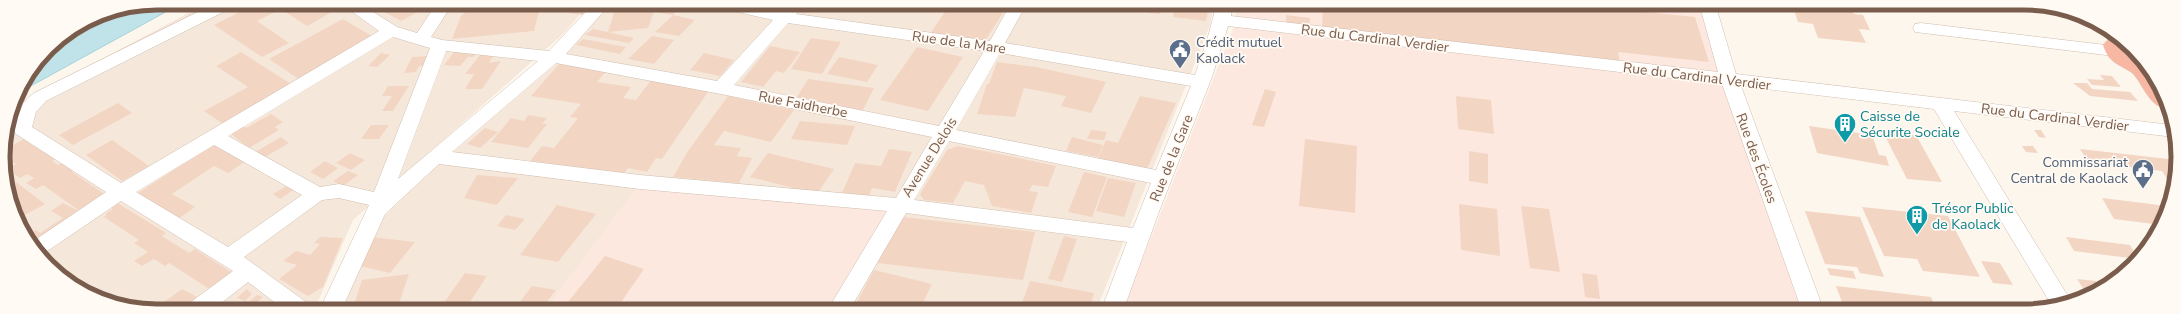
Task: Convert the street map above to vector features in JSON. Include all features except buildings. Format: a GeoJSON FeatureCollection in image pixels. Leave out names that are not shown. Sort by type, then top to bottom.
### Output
{"type":"FeatureCollection","features":[{"type":"Feature","properties":{"kind":"highway"},"geometry":{"type":"LineString","coordinates":[[2115,41],[2123,60],[2141,68]]}},
{"type":"Feature","properties":{"kind":"highway"},"geometry":{"type":"LineString","coordinates":[[2146,76],[2150,86],[2155,91]]}},
{"type":"Feature","properties":{"kind":"street"},"geometry":{"type":"LineString","coordinates":[[215,10],[40,97],[29,107],[24,115],[23,130],[120,192],[229,257],[293,304]]}},
{"type":"Feature","properties":{"kind":"street","name":"Rue Faidherbe"},"geometry":{"type":"LineString","coordinates":[[359,10],[391,31],[440,45],[553,57],[721,88],[1162,178]]}},
{"type":"Feature","properties":{"kind":"street"},"geometry":{"type":"LineString","coordinates":[[421,39],[440,10]]}},
{"type":"Feature","properties":{"kind":"street"},"geometry":{"type":"LineString","coordinates":[[379,205],[553,57],[597,10]]}},
{"type":"Feature","properties":{"kind":"street","name":"Rue de la Mare"},"geometry":{"type":"LineString","coordinates":[[750,10],[784,17],[995,47],[1201,82]]}},
{"type":"Feature","properties":{"kind":"street"},"geometry":{"type":"LineString","coordinates":[[721,88],[790,10]]}},
{"type":"Feature","properties":{"kind":"street","name":"Avenue Delois"},"geometry":{"type":"LineString","coordinates":[[842,304],[899,205],[995,47],[1015,10]]}},
{"type":"Feature","properties":{"kind":"street","name":"Rue des Écoles"},"geometry":{"type":"LineString","coordinates":[[1709,10],[1729,79],[1810,304]]}},
{"type":"Feature","properties":{"kind":"street","name":"Rue du Cardinal Verdier"},"geometry":{"type":"LineString","coordinates":[[1223,12],[1729,79],[2168,130]]}},
{"type":"Feature","properties":{"kind":"street","name":"Rue de la Gare"},"geometry":{"type":"LineString","coordinates":[[1115,304],[1162,178],[1201,82],[1223,12]]}},
{"type":"Feature","properties":{"kind":"street"},"geometry":{"type":"LineString","coordinates":[[1922,28],[2113,40]]}},
{"type":"Feature","properties":{"kind":"street"},"geometry":{"type":"LineString","coordinates":[[40,246],[120,192],[215,137],[391,31]]}},
{"type":"Feature","properties":{"kind":"street"},"geometry":{"type":"LineString","coordinates":[[333,304],[379,205],[440,45]]}},
{"type":"Feature","properties":{"kind":"street"},"geometry":{"type":"LineString","coordinates":[[1940,104],[2058,300]]}},
{"type":"Feature","properties":{"kind":"street"},"geometry":{"type":"LineString","coordinates":[[215,137],[317,194]]}},
{"type":"Feature","properties":{"kind":"street"},"geometry":{"type":"LineString","coordinates":[[435,157],[640,182],[899,205],[1140,236]]}},
{"type":"Feature","properties":{"kind":"street"},"geometry":{"type":"LineString","coordinates":[[229,257],[317,194],[339,191],[379,205]]}},
{"type":"Feature","properties":{"kind":"street"},"geometry":{"type":"LineString","coordinates":[[204,304],[248,271]]}},
{"type":"Feature","properties":{"kind":"shaded area"},"geometry":{"type":"Polygon","coordinates":[[[194,10],[584,10],[562,35],[353,220],[317,304],[147,304],[119,299],[101,293],[75,279],[60,268],[46,254],[35,239],[25,222],[15,195],[10,167],[10,147],[15,119],[21,102],[194,10]]]}},
{"type":"Feature","properties":{"kind":"shaded area"},"geometry":{"type":"Polygon","coordinates":[[[602,10],[1213,10],[1210,25],[1099,304],[344,304],[378,223],[419,180],[602,10]]]}},
{"type":"Feature","properties":{"kind":"shaded area"},"geometry":{"type":"Polygon","coordinates":[[[1236,10],[1703,10],[1804,304],[1125,304],[1233,29],[1236,10]]]}},
{"type":"Feature","properties":{"kind":"shaded area"},"geometry":{"type":"Polygon","coordinates":[[[637,187],[891,208],[835,304],[549,304],[637,187]]]}},
{"type":"Feature","properties":{"kind":"water"},"geometry":{"type":"Polygon","coordinates":[[[169,10],[27,88],[46,60],[60,46],[92,25],[119,15],[138,11],[169,10]]]}},
{"type":"Feature","properties":{"kind":"place","name":"Crédit mutuel Kaolack"},"geometry":{"type":"Point","coordinates":[1180,70]}},
{"type":"Feature","properties":{"kind":"place","name":"Caisse de Sécurite Sociale"},"geometry":{"type":"Point","coordinates":[1845,144]}},
{"type":"Feature","properties":{"kind":"place","name":"Commissariat Central de Kaolack"},"geometry":{"type":"Point","coordinates":[2143,190]}},
{"type":"Feature","properties":{"kind":"place","name":"Trésor Public de Kaolack"},"geometry":{"type":"Point","coordinates":[1917,236]}}]}
